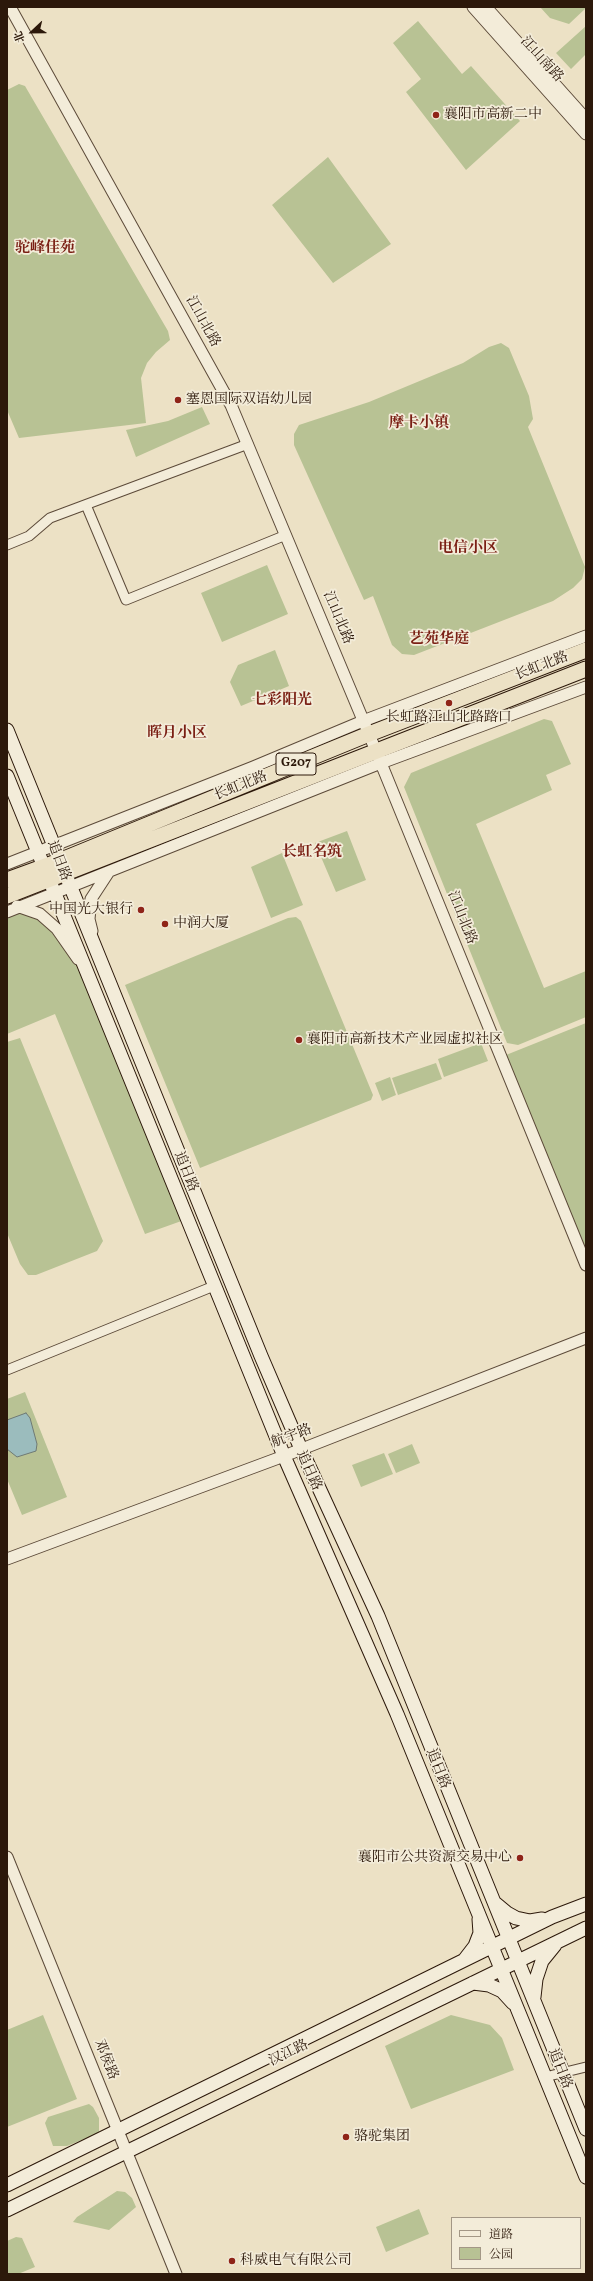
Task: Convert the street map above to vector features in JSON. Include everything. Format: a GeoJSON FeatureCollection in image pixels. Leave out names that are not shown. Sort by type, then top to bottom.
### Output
{"type":"FeatureCollection","features":[{"type":"Feature","properties":{"kind":"highway","name":"长虹北路"},"geometry":{"type":"LineString","coordinates":[[64,874],[366,727],[586,650]]}},
{"type":"Feature","properties":{"kind":"highway","name":"长虹北路"},"geometry":{"type":"LineString","coordinates":[[7,896],[128,849],[379,757],[586,669]]}},
{"type":"Feature","properties":{"kind":"highway","name":"长虹北路"},"geometry":{"type":"LineString","coordinates":[[7,880],[48,880]]}},
{"type":"Feature","properties":{"kind":"main road","name":"追日路"},"geometry":{"type":"LineString","coordinates":[[7,730],[64,874],[301,1449],[378,1616],[586,2129]]}},
{"type":"Feature","properties":{"kind":"main road","name":"追日路"},"geometry":{"type":"LineString","coordinates":[[7,776],[83,967],[284,1456],[397,1714],[586,2177]]}},
{"type":"Feature","properties":{"kind":"main road"},"geometry":{"type":"LineString","coordinates":[[495,1903],[516,1918],[530,1921],[552,1917]]}},
{"type":"Feature","properties":{"kind":"main road","name":"汉江路"},"geometry":{"type":"LineString","coordinates":[[7,2185],[552,1917],[586,1904]]}},
{"type":"Feature","properties":{"kind":"main road"},"geometry":{"type":"LineString","coordinates":[[464,1961],[475,1946],[480,1933],[479,1913]]}},
{"type":"Feature","properties":{"kind":"main road","name":"汉江路"},"geometry":{"type":"LineString","coordinates":[[7,2210],[586,1928]]}},
{"type":"Feature","properties":{"kind":"main road"},"geometry":{"type":"LineString","coordinates":[[534,1999],[536,1979],[542,1961],[558,1941]]}},
{"type":"Feature","properties":{"kind":"main road"},"geometry":{"type":"LineString","coordinates":[[473,1983],[489,1985],[502,1991],[517,2006]]}},
{"type":"Feature","properties":{"kind":"street","name":"江山北路"},"geometry":{"type":"LineString","coordinates":[[10,7],[231,405],[379,757],[586,1265]]}},
{"type":"Feature","properties":{"kind":"street","name":"江山南路"},"geometry":{"type":"LineString","coordinates":[[473,7],[586,134]]}},
{"type":"Feature","properties":{"kind":"street","name":"江山南路"},"geometry":{"type":"LineString","coordinates":[[486,7],[586,119]]}},
{"type":"Feature","properties":{"kind":"street"},"geometry":{"type":"LineString","coordinates":[[7,545],[29,536],[50,518],[248,444]]}},
{"type":"Feature","properties":{"kind":"street"},"geometry":{"type":"LineString","coordinates":[[86,505],[126,600],[286,535]]}},
{"type":"Feature","properties":{"kind":"street"},"geometry":{"type":"LineString","coordinates":[[7,864],[253,767],[366,727],[586,636]]}},
{"type":"Feature","properties":{"kind":"street"},"geometry":{"type":"LineString","coordinates":[[64,874],[108,873],[379,757],[586,687]]}},
{"type":"Feature","properties":{"kind":"street"},"geometry":{"type":"LineString","coordinates":[[98,957],[89,919],[91,899],[108,873],[128,849]]}},
{"type":"Feature","properties":{"kind":"street"},"geometry":{"type":"LineString","coordinates":[[7,912],[21,906],[48,880]]}},
{"type":"Feature","properties":{"kind":"street"},"geometry":{"type":"LineString","coordinates":[[7,904],[21,906],[40,914],[57,929],[83,967]]}},
{"type":"Feature","properties":{"kind":"street"},"geometry":{"type":"LineString","coordinates":[[7,1370],[214,1286]]}},
{"type":"Feature","properties":{"kind":"street","name":"航宇路"},"geometry":{"type":"LineString","coordinates":[[7,1559],[284,1456],[586,1338]]}},
{"type":"Feature","properties":{"kind":"street","name":"邓侯路"},"geometry":{"type":"LineString","coordinates":[[7,1857],[176,2274]]}},
{"type":"Feature","properties":{"kind":"street"},"geometry":{"type":"LineString","coordinates":[[545,2077],[586,2067]]}},
{"type":"Feature","properties":{"kind":"green space"},"geometry":{"type":"Polygon","coordinates":[[[540,7],[586,8],[569,24],[550,18],[540,7]]]}},
{"type":"Feature","properties":{"kind":"green space"},"geometry":{"type":"Polygon","coordinates":[[[418,21],[462,74],[471,66],[520,121],[466,170],[406,92],[421,79],[393,43],[418,21]]]}},
{"type":"Feature","properties":{"kind":"green space"},"geometry":{"type":"Polygon","coordinates":[[[586,26],[586,54],[571,69],[556,53],[586,26]]]}},
{"type":"Feature","properties":{"kind":"green space"},"geometry":{"type":"Polygon","coordinates":[[[19,84],[25,86],[168,331],[170,340],[156,352],[147,363],[141,378],[146,423],[19,438],[7,410],[7,90],[19,84]]]}},
{"type":"Feature","properties":{"kind":"green space"},"geometry":{"type":"Polygon","coordinates":[[[328,157],[391,244],[333,283],[272,205],[328,157]]]}},
{"type":"Feature","properties":{"kind":"green space"},"geometry":{"type":"Polygon","coordinates":[[[501,343],[509,348],[529,396],[533,419],[528,427],[585,567],[582,579],[573,588],[553,601],[414,655],[402,654],[392,645],[373,596],[364,600],[294,445],[294,434],[299,425],[369,402],[463,363],[489,347],[501,343]]]}},
{"type":"Feature","properties":{"kind":"green space"},"geometry":{"type":"Polygon","coordinates":[[[202,407],[210,424],[136,457],[126,430],[168,421],[202,407]]]}},
{"type":"Feature","properties":{"kind":"green space"},"geometry":{"type":"Polygon","coordinates":[[[267,565],[288,614],[222,642],[201,593],[267,565]]]}},
{"type":"Feature","properties":{"kind":"green space"},"geometry":{"type":"Polygon","coordinates":[[[275,650],[289,686],[241,706],[230,682],[238,665],[275,650]]]}},
{"type":"Feature","properties":{"kind":"green space"},"geometry":{"type":"Polygon","coordinates":[[[544,719],[552,721],[571,764],[546,775],[552,790],[476,824],[544,988],[586,971],[586,1017],[518,1045],[507,1043],[404,787],[411,773],[544,719]]]}},
{"type":"Feature","properties":{"kind":"green space"},"geometry":{"type":"Polygon","coordinates":[[[347,831],[366,880],[336,892],[315,843],[347,831]]]}},
{"type":"Feature","properties":{"kind":"green space"},"geometry":{"type":"Polygon","coordinates":[[[282,853],[303,905],[271,918],[251,867],[282,853]]]}},
{"type":"Feature","properties":{"kind":"green space"},"geometry":{"type":"Polygon","coordinates":[[[7,912],[40,914],[83,967],[187,1219],[145,1234],[55,1014],[7,1034],[7,912]]]}},
{"type":"Feature","properties":{"kind":"green space"},"geometry":{"type":"Polygon","coordinates":[[[296,917],[301,921],[373,1095],[371,1100],[200,1168],[125,985],[288,918],[296,917]]]}},
{"type":"Feature","properties":{"kind":"green space"},"geometry":{"type":"Polygon","coordinates":[[[586,1023],[586,1257],[501,1057],[586,1023]]]}},
{"type":"Feature","properties":{"kind":"green space"},"geometry":{"type":"Polygon","coordinates":[[[20,1038],[103,1241],[97,1251],[36,1275],[28,1275],[20,1264],[7,1233],[7,1042],[20,1038]]]}},
{"type":"Feature","properties":{"kind":"green space"},"geometry":{"type":"Polygon","coordinates":[[[481,1043],[488,1061],[444,1077],[438,1059],[481,1043]]]}},
{"type":"Feature","properties":{"kind":"green space"},"geometry":{"type":"Polygon","coordinates":[[[436,1063],[442,1079],[398,1095],[392,1078],[436,1063]]]}},
{"type":"Feature","properties":{"kind":"green space"},"geometry":{"type":"Polygon","coordinates":[[[390,1077],[396,1095],[382,1101],[375,1083],[390,1077]]]}},
{"type":"Feature","properties":{"kind":"green space"},"geometry":{"type":"Polygon","coordinates":[[[25,1392],[67,1497],[22,1515],[7,1479],[7,1399],[25,1392]]]}},
{"type":"Feature","properties":{"kind":"green space"},"geometry":{"type":"Polygon","coordinates":[[[412,1444],[420,1463],[396,1473],[388,1454],[412,1444]]]}},
{"type":"Feature","properties":{"kind":"green space"},"geometry":{"type":"Polygon","coordinates":[[[384,1453],[393,1474],[361,1487],[352,1465],[384,1453]]]}},
{"type":"Feature","properties":{"kind":"green space"},"geometry":{"type":"Polygon","coordinates":[[[43,2015],[77,2099],[7,2127],[7,2030],[43,2015]]]}},
{"type":"Feature","properties":{"kind":"green space"},"geometry":{"type":"Polygon","coordinates":[[[451,2015],[490,2025],[502,2038],[514,2070],[411,2109],[385,2046],[451,2015]]]}},
{"type":"Feature","properties":{"kind":"green space"},"geometry":{"type":"Polygon","coordinates":[[[89,2104],[93,2107],[99,2118],[99,2133],[67,2146],[53,2146],[45,2123],[48,2117],[89,2104]]]}},
{"type":"Feature","properties":{"kind":"green space"},"geometry":{"type":"Polygon","coordinates":[[[117,2191],[125,2192],[132,2198],[136,2207],[109,2230],[73,2222],[77,2217],[117,2191]]]}},
{"type":"Feature","properties":{"kind":"green space"},"geometry":{"type":"Polygon","coordinates":[[[419,2209],[429,2234],[386,2252],[376,2227],[419,2209]]]}},
{"type":"Feature","properties":{"kind":"green space"},"geometry":{"type":"Polygon","coordinates":[[[16,2237],[22,2238],[35,2267],[18,2274],[7,2274],[7,2241],[16,2237]]]}},
{"type":"Feature","properties":{"kind":"water"},"geometry":{"type":"Polygon","coordinates":[[[26,1413],[30,1418],[37,1444],[36,1451],[17,1457],[7,1449],[7,1420],[26,1413]]]}},
{"type":"Feature","properties":{"kind":"place","name":"襄阳市高新二中"},"geometry":{"type":"Point","coordinates":[436,115]}},
{"type":"Feature","properties":{"kind":"place","name":"塞恩国际双语幼儿园"},"geometry":{"type":"Point","coordinates":[178,400]}},
{"type":"Feature","properties":{"kind":"place","name":"长虹路江山北路路口"},"geometry":{"type":"Point","coordinates":[449,703]}},
{"type":"Feature","properties":{"kind":"place","name":"中国光大银行"},"geometry":{"type":"Point","coordinates":[141,910]}},
{"type":"Feature","properties":{"kind":"place","name":"中润大厦"},"geometry":{"type":"Point","coordinates":[165,924]}},
{"type":"Feature","properties":{"kind":"place","name":"襄阳市高新技术产业园虚拟社区"},"geometry":{"type":"Point","coordinates":[299,1040]}},
{"type":"Feature","properties":{"kind":"place","name":"襄阳市公共资源交易中心"},"geometry":{"type":"Point","coordinates":[520,1858]}},
{"type":"Feature","properties":{"kind":"place","name":"骆驼集团"},"geometry":{"type":"Point","coordinates":[346,2137]}},
{"type":"Feature","properties":{"kind":"place","name":"科威电气有限公司"},"geometry":{"type":"Point","coordinates":[232,2261]}},
{"type":"Feature","properties":{"kind":"district","name":"驼峰佳苑"},"geometry":{"type":"Point","coordinates":[45,249]}},
{"type":"Feature","properties":{"kind":"district","name":"摩卡小镇"},"geometry":{"type":"Point","coordinates":[419,424]}},
{"type":"Feature","properties":{"kind":"district","name":"电信小区"},"geometry":{"type":"Point","coordinates":[468,549]}},
{"type":"Feature","properties":{"kind":"district","name":"艺苑华庭"},"geometry":{"type":"Point","coordinates":[439,640]}},
{"type":"Feature","properties":{"kind":"district","name":"七彩阳光"},"geometry":{"type":"Point","coordinates":[282,701]}},
{"type":"Feature","properties":{"kind":"district","name":"晖月小区"},"geometry":{"type":"Point","coordinates":[177,734]}},
{"type":"Feature","properties":{"kind":"district","name":"长虹名筑"},"geometry":{"type":"Point","coordinates":[312,853]}}]}
